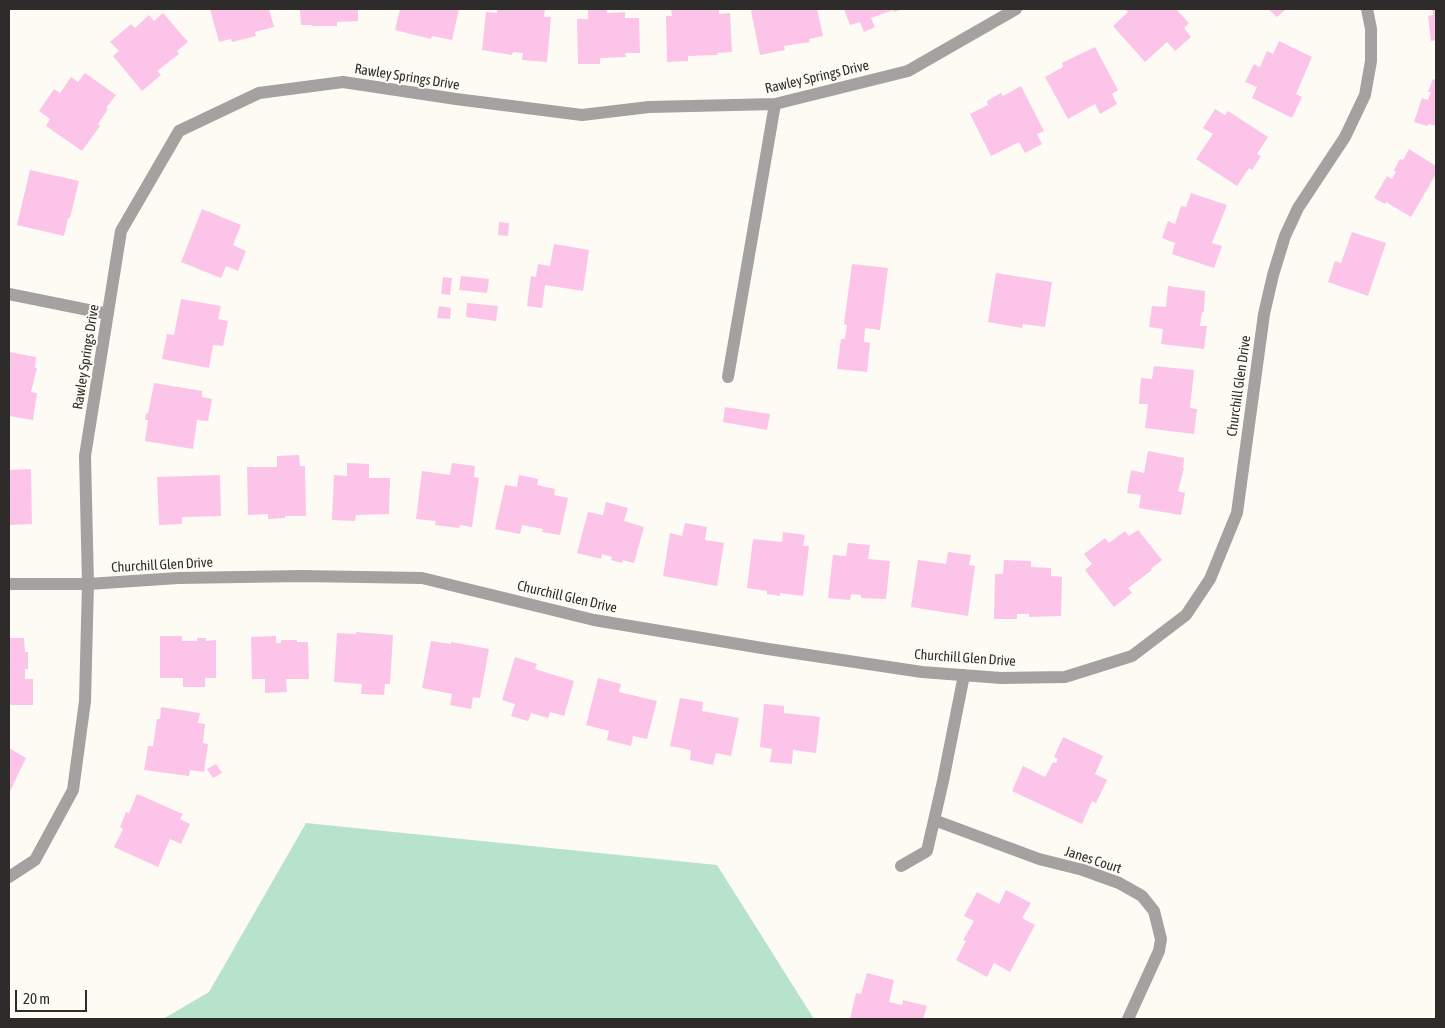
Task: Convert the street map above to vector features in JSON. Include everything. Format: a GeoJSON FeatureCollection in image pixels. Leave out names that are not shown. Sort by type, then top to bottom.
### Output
{"type":"FeatureCollection","features":[{"type":"Feature","properties":{"kind":"street","name":"Rawley Springs Drive"},"geometry":{"type":"LineString","coordinates":[[9,877],[35,860],[73,790],[85,701],[88,584],[86,456],[121,230],[179,131],[259,93],[343,82],[456,100],[582,115],[649,107],[775,104],[908,71],[1016,9]]}},
{"type":"Feature","properties":{"kind":"street","name":"Churchill Glen Drive"},"geometry":{"type":"LineString","coordinates":[[9,584],[88,584],[197,578],[302,576],[422,578],[594,620],[922,672],[1001,678],[1065,677],[1132,656],[1186,614],[1210,579],[1237,513],[1264,314],[1285,236],[1298,208],[1345,136],[1365,95],[1371,53],[1372,28],[1367,9]]}},
{"type":"Feature","properties":{"kind":"street"},"geometry":{"type":"LineString","coordinates":[[728,377],[775,104]]}},
{"type":"Feature","properties":{"kind":"street"},"geometry":{"type":"LineString","coordinates":[[9,294],[108,314]]}},
{"type":"Feature","properties":{"kind":"street"},"geometry":{"type":"LineString","coordinates":[[901,866],[927,851],[964,675]]}},
{"type":"Feature","properties":{"kind":"street","name":"Janes Court"},"geometry":{"type":"LineString","coordinates":[[934,820],[1039,859],[1083,870],[1119,883],[1142,896],[1154,911],[1161,939],[1159,951],[1128,1019]]}},
{"type":"Feature","properties":{"kind":"green space"},"geometry":{"type":"Polygon","coordinates":[[[306,823],[717,865],[814,1019],[163,1019],[209,992],[306,823]]]}},
{"type":"Feature","properties":{"kind":"building"},"geometry":{"type":"Polygon","coordinates":[[[210,9],[269,9],[274,27],[255,32],[256,36],[232,42],[231,39],[219,42],[210,9]]]}},
{"type":"Feature","properties":{"kind":"building"},"geometry":{"type":"Polygon","coordinates":[[[300,9],[358,9],[358,21],[337,22],[337,26],[301,25],[300,9]]]}},
{"type":"Feature","properties":{"kind":"building"},"geometry":{"type":"Polygon","coordinates":[[[400,9],[459,9],[452,40],[432,36],[431,39],[395,30],[400,9]]]}},
{"type":"Feature","properties":{"kind":"building"},"geometry":{"type":"Polygon","coordinates":[[[497,9],[545,9],[544,17],[551,17],[547,62],[522,60],[523,53],[513,52],[512,55],[482,50],[486,12],[497,13],[497,9]]]}},
{"type":"Feature","properties":{"kind":"building"},"geometry":{"type":"Polygon","coordinates":[[[588,9],[607,9],[607,13],[625,12],[625,18],[639,18],[640,53],[625,53],[626,57],[600,58],[600,64],[578,64],[577,19],[588,19],[588,9]]]}},
{"type":"Feature","properties":{"kind":"building"},"geometry":{"type":"Polygon","coordinates":[[[671,9],[719,9],[719,14],[730,13],[732,52],[717,53],[718,55],[688,56],[688,61],[667,62],[666,16],[672,16],[671,9]]]}},
{"type":"Feature","properties":{"kind":"building"},"geometry":{"type":"Polygon","coordinates":[[[757,9],[817,9],[823,36],[809,39],[810,42],[784,46],[785,50],[760,55],[751,11],[757,9]]]}},
{"type":"Feature","properties":{"kind":"building"},"geometry":{"type":"Polygon","coordinates":[[[844,9],[903,9],[894,12],[893,10],[871,18],[875,27],[864,32],[860,22],[850,25],[844,9]]]}},
{"type":"Feature","properties":{"kind":"building"},"geometry":{"type":"Polygon","coordinates":[[[1127,9],[1176,9],[1189,23],[1184,28],[1191,37],[1175,51],[1167,42],[1145,62],[1113,26],[1128,12],[1127,9]]]}},
{"type":"Feature","properties":{"kind":"building"},"geometry":{"type":"Polygon","coordinates":[[[1268,9],[1286,9],[1277,17],[1268,9]]]}},
{"type":"Feature","properties":{"kind":"building"},"geometry":{"type":"Polygon","coordinates":[[[1432,9],[1436,9],[1436,40],[1431,41],[1428,16],[1433,15],[1432,9]]]}},
{"type":"Feature","properties":{"kind":"building"},"geometry":{"type":"Polygon","coordinates":[[[163,13],[188,42],[177,51],[179,54],[157,71],[161,75],[142,91],[113,56],[119,51],[110,42],[131,24],[135,28],[149,15],[154,21],[163,13]]]}},
{"type":"Feature","properties":{"kind":"building"},"geometry":{"type":"Polygon","coordinates":[[[1279,41],[1312,57],[1296,94],[1302,97],[1292,118],[1252,98],[1257,87],[1245,82],[1254,64],[1260,67],[1267,51],[1273,54],[1279,41]]]}},
{"type":"Feature","properties":{"kind":"building"},"geometry":{"type":"Polygon","coordinates":[[[1095,47],[1118,90],[1112,94],[1117,104],[1100,114],[1095,104],[1068,119],[1045,77],[1063,67],[1062,63],[1095,47]]]}},
{"type":"Feature","properties":{"kind":"building"},"geometry":{"type":"Polygon","coordinates":[[[85,73],[116,95],[106,108],[108,109],[98,124],[100,126],[82,151],[46,126],[50,119],[39,111],[54,89],[60,93],[71,77],[78,82],[85,73]]]}},
{"type":"Feature","properties":{"kind":"building"},"geometry":{"type":"Polygon","coordinates":[[[1433,79],[1436,80],[1436,126],[1429,124],[1427,126],[1414,122],[1422,98],[1428,100],[1431,92],[1428,92],[1433,79]]]}},
{"type":"Feature","properties":{"kind":"building"},"geometry":{"type":"Polygon","coordinates":[[[1021,86],[1044,131],[1037,134],[1042,144],[1025,153],[1019,142],[991,156],[970,114],[988,105],[987,101],[1001,93],[1003,96],[1021,86]]]}},
{"type":"Feature","properties":{"kind":"building"},"geometry":{"type":"Polygon","coordinates":[[[1215,109],[1225,115],[1228,111],[1268,137],[1257,154],[1261,156],[1252,170],[1249,168],[1237,186],[1196,159],[1213,134],[1203,128],[1215,109]]]}},
{"type":"Feature","properties":{"kind":"building"},"geometry":{"type":"Polygon","coordinates":[[[1409,149],[1436,166],[1436,174],[1411,217],[1386,202],[1385,204],[1374,198],[1387,176],[1392,179],[1400,159],[1403,160],[1409,149]]]}},
{"type":"Feature","properties":{"kind":"building"},"geometry":{"type":"Polygon","coordinates":[[[30,170],[79,181],[64,236],[17,225],[30,170]]]}},
{"type":"Feature","properties":{"kind":"building"},"geometry":{"type":"Polygon","coordinates":[[[1191,193],[1227,205],[1212,243],[1222,246],[1214,268],[1172,254],[1175,243],[1162,238],[1168,221],[1175,224],[1181,206],[1186,207],[1191,193]]]}},
{"type":"Feature","properties":{"kind":"building"},"geometry":{"type":"Polygon","coordinates":[[[202,209],[241,225],[233,245],[246,251],[238,271],[226,266],[221,278],[181,262],[202,209]]]}},
{"type":"Feature","properties":{"kind":"building"},"geometry":{"type":"Polygon","coordinates":[[[499,222],[509,223],[508,236],[498,235],[499,222]]]}},
{"type":"Feature","properties":{"kind":"building"},"geometry":{"type":"Polygon","coordinates":[[[1352,232],[1386,243],[1368,296],[1328,282],[1335,261],[1341,263],[1352,232]]]}},
{"type":"Feature","properties":{"kind":"building"},"geometry":{"type":"Polygon","coordinates":[[[554,244],[589,250],[583,291],[545,285],[542,308],[527,306],[531,276],[536,277],[538,264],[550,266],[554,244]]]}},
{"type":"Feature","properties":{"kind":"building"},"geometry":{"type":"Polygon","coordinates":[[[852,264],[888,268],[880,330],[865,328],[864,342],[870,343],[867,372],[837,369],[841,339],[845,339],[847,325],[844,324],[852,264]]]}},
{"type":"Feature","properties":{"kind":"building"},"geometry":{"type":"Polygon","coordinates":[[[996,273],[1052,282],[1045,327],[1023,324],[1022,328],[988,322],[996,273]]]}},
{"type":"Feature","properties":{"kind":"building"},"geometry":{"type":"Polygon","coordinates":[[[461,276],[489,279],[487,293],[459,290],[461,276]]]}},
{"type":"Feature","properties":{"kind":"building"},"geometry":{"type":"Polygon","coordinates":[[[443,277],[452,278],[450,295],[441,294],[443,277]]]}},
{"type":"Feature","properties":{"kind":"building"},"geometry":{"type":"Polygon","coordinates":[[[1168,286],[1205,291],[1204,312],[1202,312],[1200,326],[1207,326],[1204,349],[1161,344],[1163,329],[1149,327],[1152,306],[1166,307],[1168,286]]]}},
{"type":"Feature","properties":{"kind":"building"},"geometry":{"type":"Polygon","coordinates":[[[181,299],[221,306],[218,319],[228,321],[223,346],[213,345],[209,368],[162,359],[167,334],[174,335],[181,299]]]}},
{"type":"Feature","properties":{"kind":"building"},"geometry":{"type":"Polygon","coordinates":[[[467,303],[498,306],[496,321],[466,317],[467,303]]]}},
{"type":"Feature","properties":{"kind":"building"},"geometry":{"type":"Polygon","coordinates":[[[439,306],[451,308],[450,319],[437,318],[439,306]]]}},
{"type":"Feature","properties":{"kind":"building"},"geometry":{"type":"Polygon","coordinates":[[[9,352],[36,357],[35,368],[37,368],[31,392],[37,393],[33,420],[9,416],[9,352]]]}},
{"type":"Feature","properties":{"kind":"building"},"geometry":{"type":"Polygon","coordinates":[[[1154,366],[1194,370],[1190,408],[1197,409],[1194,434],[1145,428],[1148,404],[1139,404],[1141,378],[1152,379],[1154,366]]]}},
{"type":"Feature","properties":{"kind":"building"},"geometry":{"type":"Polygon","coordinates":[[[154,383],[202,391],[202,397],[212,399],[208,421],[197,420],[193,449],[145,441],[148,420],[145,420],[146,413],[148,414],[154,383]]]}},
{"type":"Feature","properties":{"kind":"building"},"geometry":{"type":"Polygon","coordinates":[[[725,407],[770,414],[767,430],[723,422],[725,407]]]}},
{"type":"Feature","properties":{"kind":"building"},"geometry":{"type":"Polygon","coordinates":[[[1148,451],[1184,458],[1184,468],[1178,491],[1185,493],[1181,515],[1139,508],[1141,495],[1127,493],[1131,470],[1144,473],[1148,451]]]}},
{"type":"Feature","properties":{"kind":"building"},"geometry":{"type":"Polygon","coordinates":[[[299,455],[300,466],[305,466],[306,516],[285,516],[285,518],[268,519],[268,514],[248,515],[247,467],[277,467],[277,456],[299,455]]]}},
{"type":"Feature","properties":{"kind":"building"},"geometry":{"type":"Polygon","coordinates":[[[347,463],[369,464],[369,478],[390,478],[389,514],[356,515],[355,521],[332,520],[334,475],[347,476],[347,463]]]}},
{"type":"Feature","properties":{"kind":"building"},"geometry":{"type":"Polygon","coordinates":[[[452,463],[475,466],[474,477],[479,478],[472,527],[460,525],[459,528],[435,525],[436,521],[416,519],[422,471],[450,475],[452,463]]]}},
{"type":"Feature","properties":{"kind":"building"},"geometry":{"type":"Polygon","coordinates":[[[31,469],[32,524],[9,525],[9,470],[31,469]]]}},
{"type":"Feature","properties":{"kind":"building"},"geometry":{"type":"Polygon","coordinates":[[[220,475],[221,516],[182,517],[182,524],[159,525],[157,477],[220,475]]]}},
{"type":"Feature","properties":{"kind":"building"},"geometry":{"type":"Polygon","coordinates":[[[519,475],[538,479],[537,485],[555,489],[554,495],[568,498],[560,535],[542,532],[543,529],[522,525],[520,534],[495,529],[505,485],[517,487],[519,475]]]}},
{"type":"Feature","properties":{"kind":"building"},"geometry":{"type":"Polygon","coordinates":[[[606,502],[628,508],[624,521],[644,527],[634,563],[623,560],[622,563],[611,560],[612,557],[602,554],[601,559],[577,553],[588,512],[603,515],[606,502]]]}},
{"type":"Feature","properties":{"kind":"building"},"geometry":{"type":"Polygon","coordinates":[[[685,523],[707,527],[705,540],[724,543],[717,586],[663,576],[670,533],[682,536],[685,523]]]}},
{"type":"Feature","properties":{"kind":"building"},"geometry":{"type":"Polygon","coordinates":[[[1138,530],[1162,560],[1128,588],[1132,593],[1114,607],[1085,570],[1092,564],[1084,554],[1105,538],[1109,543],[1125,531],[1129,536],[1138,530]]]}},
{"type":"Feature","properties":{"kind":"building"},"geometry":{"type":"Polygon","coordinates":[[[783,532],[805,535],[803,546],[809,546],[803,596],[780,593],[780,596],[767,594],[767,591],[747,588],[753,539],[782,542],[783,532]]]}},
{"type":"Feature","properties":{"kind":"building"},"geometry":{"type":"Polygon","coordinates":[[[848,543],[870,545],[868,559],[890,561],[886,599],[861,598],[861,595],[851,594],[850,600],[828,598],[833,555],[846,556],[848,543]]]}},
{"type":"Feature","properties":{"kind":"building"},"geometry":{"type":"Polygon","coordinates":[[[948,552],[971,555],[969,565],[975,566],[968,616],[911,607],[918,560],[946,564],[948,552]]]}},
{"type":"Feature","properties":{"kind":"building"},"geometry":{"type":"Polygon","coordinates":[[[1004,560],[1031,561],[1031,567],[1051,568],[1051,576],[1062,577],[1061,616],[1029,617],[1029,614],[1017,614],[1017,619],[994,619],[995,574],[1003,574],[1004,560]]]}},
{"type":"Feature","properties":{"kind":"building"},"geometry":{"type":"Polygon","coordinates":[[[356,632],[393,635],[390,684],[385,684],[384,695],[361,694],[362,684],[334,682],[337,633],[356,634],[356,632]]]}},
{"type":"Feature","properties":{"kind":"building"},"geometry":{"type":"Polygon","coordinates":[[[160,636],[182,636],[182,641],[197,641],[197,638],[206,638],[206,641],[216,640],[216,678],[205,678],[205,687],[183,687],[183,678],[160,678],[160,636]]]}},
{"type":"Feature","properties":{"kind":"building"},"geometry":{"type":"Polygon","coordinates":[[[276,636],[276,643],[281,643],[281,640],[308,642],[309,679],[286,679],[287,692],[265,693],[265,679],[252,679],[251,637],[276,636]]]}},
{"type":"Feature","properties":{"kind":"building"},"geometry":{"type":"Polygon","coordinates":[[[9,638],[24,638],[25,652],[28,652],[28,669],[25,669],[25,679],[33,679],[33,705],[9,705],[9,638]]]}},
{"type":"Feature","properties":{"kind":"building"},"geometry":{"type":"Polygon","coordinates":[[[431,641],[451,644],[451,642],[489,649],[480,698],[473,697],[471,709],[450,705],[452,694],[422,688],[431,641]]]}},
{"type":"Feature","properties":{"kind":"building"},"geometry":{"type":"Polygon","coordinates":[[[515,657],[537,664],[535,669],[574,681],[564,716],[550,712],[548,718],[531,713],[528,721],[511,716],[515,704],[502,700],[515,657]]]}},
{"type":"Feature","properties":{"kind":"building"},"geometry":{"type":"Polygon","coordinates":[[[598,678],[621,684],[619,692],[657,701],[647,739],[633,736],[631,746],[607,740],[609,731],[586,725],[598,678]]]}},
{"type":"Feature","properties":{"kind":"building"},"geometry":{"type":"Polygon","coordinates":[[[680,698],[703,702],[702,711],[739,718],[731,756],[716,753],[713,765],[690,760],[691,750],[670,746],[680,698]]]}},
{"type":"Feature","properties":{"kind":"building"},"geometry":{"type":"Polygon","coordinates":[[[764,704],[784,706],[784,713],[820,717],[816,753],[793,750],[792,764],[770,762],[772,749],[760,747],[764,704]]]}},
{"type":"Feature","properties":{"kind":"building"},"geometry":{"type":"Polygon","coordinates":[[[161,707],[200,713],[198,723],[205,724],[203,743],[208,744],[204,772],[190,770],[189,776],[144,770],[148,746],[153,746],[157,719],[160,719],[161,707]]]}},
{"type":"Feature","properties":{"kind":"building"},"geometry":{"type":"Polygon","coordinates":[[[1063,737],[1103,756],[1095,774],[1107,780],[1096,803],[1092,801],[1082,824],[1012,791],[1023,766],[1045,777],[1053,762],[1056,763],[1058,759],[1054,757],[1063,737]]]}},
{"type":"Feature","properties":{"kind":"building"},"geometry":{"type":"Polygon","coordinates":[[[9,748],[26,758],[9,793],[9,748]]]}},
{"type":"Feature","properties":{"kind":"building"},"geometry":{"type":"Polygon","coordinates":[[[216,764],[222,773],[213,778],[207,769],[216,764]]]}},
{"type":"Feature","properties":{"kind":"building"},"geometry":{"type":"Polygon","coordinates":[[[137,794],[183,814],[180,819],[190,824],[181,844],[170,839],[158,867],[114,847],[123,829],[120,827],[126,812],[129,813],[137,794]]]}},
{"type":"Feature","properties":{"kind":"building"},"geometry":{"type":"Polygon","coordinates":[[[1006,890],[1031,903],[1022,918],[1035,925],[1010,972],[994,963],[987,977],[956,960],[966,941],[963,940],[974,921],[964,916],[977,892],[999,904],[1006,890]]]}},
{"type":"Feature","properties":{"kind":"building"},"geometry":{"type":"Polygon","coordinates":[[[867,973],[894,980],[889,1002],[902,1005],[903,1000],[927,1006],[923,1019],[850,1019],[856,993],[861,994],[867,973]]]}}]}
